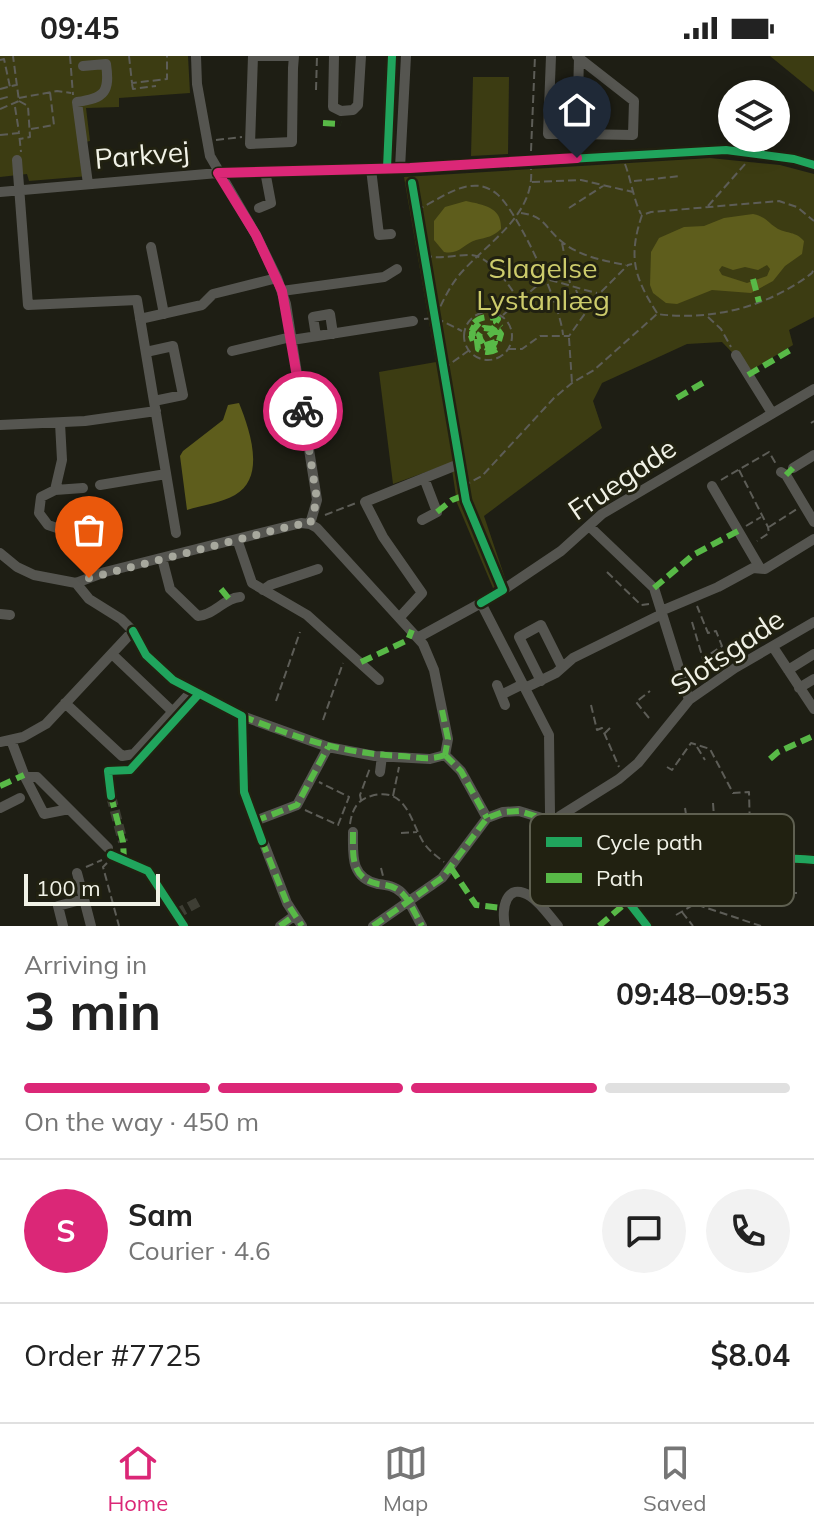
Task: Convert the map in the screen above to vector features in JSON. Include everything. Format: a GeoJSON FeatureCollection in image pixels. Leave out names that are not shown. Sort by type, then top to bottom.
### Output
{"type":"FeatureCollection","features":[{"type":"Feature","properties":{"kind":"street"},"geometry":{"type":"LineString","coordinates":[[196,56],[206,141],[218,173],[256,235],[282,291],[317,500],[312,519],[419,637],[434,670],[448,739],[445,755]]}},
{"type":"Feature","properties":{"kind":"street"},"geometry":{"type":"LineString","coordinates":[[253,56],[294,56],[292,142],[250,144],[253,56]]}},
{"type":"Feature","properties":{"kind":"street"},"geometry":{"type":"LineString","coordinates":[[334,56],[333,107],[341,111],[353,110],[358,105],[361,56]]}},
{"type":"Feature","properties":{"kind":"street"},"geometry":{"type":"LineString","coordinates":[[400,168],[406,56]]}},
{"type":"Feature","properties":{"kind":"street"},"geometry":{"type":"LineString","coordinates":[[551,56],[548,134],[633,135],[634,101],[578,57]]}},
{"type":"Feature","properties":{"kind":"street"},"geometry":{"type":"LineString","coordinates":[[577,158],[578,57]]}},
{"type":"Feature","properties":{"kind":"street"},"geometry":{"type":"LineString","coordinates":[[83,66],[106,64],[109,84],[93,100],[75,98],[88,184]]}},
{"type":"Feature","properties":{"kind":"street","name":"Parkvej"},"geometry":{"type":"LineString","coordinates":[[0,192],[218,173],[400,168],[718,150]]}},
{"type":"Feature","properties":{"kind":"street","name":"Parkvej"},"geometry":{"type":"LineString","coordinates":[[756,152],[814,165]]}},
{"type":"Feature","properties":{"kind":"street"},"geometry":{"type":"LineString","coordinates":[[17,160],[28,305],[137,300],[176,533]]}},
{"type":"Feature","properties":{"kind":"street"},"geometry":{"type":"LineString","coordinates":[[371,169],[379,235],[391,234]]}},
{"type":"Feature","properties":{"kind":"street"},"geometry":{"type":"LineString","coordinates":[[259,208],[271,203],[265,171]]}},
{"type":"Feature","properties":{"kind":"street"},"geometry":{"type":"LineString","coordinates":[[151,247],[164,314]]}},
{"type":"Feature","properties":{"kind":"street"},"geometry":{"type":"LineString","coordinates":[[282,291],[384,277],[397,269]]}},
{"type":"Feature","properties":{"kind":"street"},"geometry":{"type":"LineString","coordinates":[[140,319],[202,305],[213,294],[277,278]]}},
{"type":"Feature","properties":{"kind":"street"},"geometry":{"type":"LineString","coordinates":[[316,336],[313,317],[330,314],[333,334]]}},
{"type":"Feature","properties":{"kind":"street"},"geometry":{"type":"LineString","coordinates":[[232,351],[291,338],[413,321]]}},
{"type":"Feature","properties":{"kind":"street"},"geometry":{"type":"LineString","coordinates":[[0,425],[60,423],[155,406],[183,395],[173,346],[146,352]]}},
{"type":"Feature","properties":{"kind":"street"},"geometry":{"type":"LineString","coordinates":[[736,355],[772,413]]}},
{"type":"Feature","properties":{"kind":"street","name":"Fruegade"},"geometry":{"type":"LineString","coordinates":[[503,590],[533,572],[602,514],[814,389]]}},
{"type":"Feature","properties":{"kind":"street"},"geometry":{"type":"LineString","coordinates":[[55,490],[62,460],[60,423]]}},
{"type":"Feature","properties":{"kind":"street"},"geometry":{"type":"LineString","coordinates":[[793,468],[814,455]]}},
{"type":"Feature","properties":{"kind":"street"},"geometry":{"type":"LineString","coordinates":[[400,617],[422,593],[383,537],[365,502],[459,464]]}},
{"type":"Feature","properties":{"kind":"street"},"geometry":{"type":"LineString","coordinates":[[781,472],[786,475],[814,522]]}},
{"type":"Feature","properties":{"kind":"street"},"geometry":{"type":"LineString","coordinates":[[100,485],[166,474]]}},
{"type":"Feature","properties":{"kind":"street"},"geometry":{"type":"LineString","coordinates":[[422,520],[437,512],[424,478]]}},
{"type":"Feature","properties":{"kind":"street"},"geometry":{"type":"LineString","coordinates":[[712,486],[760,568]]}},
{"type":"Feature","properties":{"kind":"street"},"geometry":{"type":"LineString","coordinates":[[57,528],[48,525],[39,513],[41,497],[55,490],[83,488]]}},
{"type":"Feature","properties":{"kind":"street"},"geometry":{"type":"LineString","coordinates":[[0,553],[17,567],[34,575],[76,583],[105,572],[312,519]]}},
{"type":"Feature","properties":{"kind":"street"},"geometry":{"type":"LineString","coordinates":[[589,526],[650,582],[689,700]]}},
{"type":"Feature","properties":{"kind":"street"},"geometry":{"type":"LineString","coordinates":[[237,539],[252,583],[307,615],[379,680]]}},
{"type":"Feature","properties":{"kind":"street"},"geometry":{"type":"LineString","coordinates":[[501,695],[541,681],[573,658],[661,610],[753,568],[765,569],[814,539]]}},
{"type":"Feature","properties":{"kind":"street"},"geometry":{"type":"LineString","coordinates":[[162,558],[170,589],[198,616],[208,616],[233,597],[240,597]]}},
{"type":"Feature","properties":{"kind":"street"},"geometry":{"type":"LineString","coordinates":[[263,590],[318,569]]}},
{"type":"Feature","properties":{"kind":"street"},"geometry":{"type":"LineString","coordinates":[[76,583],[89,599],[121,619],[133,631],[146,655],[173,680],[242,716],[328,747],[379,756],[430,759],[445,755]]}},
{"type":"Feature","properties":{"kind":"street"},"geometry":{"type":"LineString","coordinates":[[419,637],[481,603],[549,735],[553,814]]}},
{"type":"Feature","properties":{"kind":"street","name":"Slotsgade"},"geometry":{"type":"LineString","coordinates":[[561,814],[624,774],[655,744],[689,700],[735,668],[814,622]]}},
{"type":"Feature","properties":{"kind":"street"},"geometry":{"type":"LineString","coordinates":[[541,681],[519,637],[541,625],[562,667]]}},
{"type":"Feature","properties":{"kind":"street"},"geometry":{"type":"LineString","coordinates":[[69,809],[44,814],[5,741],[33,733],[46,724],[133,631]]}},
{"type":"Feature","properties":{"kind":"street"},"geometry":{"type":"LineString","coordinates":[[773,647],[814,708]]}},
{"type":"Feature","properties":{"kind":"street"},"geometry":{"type":"LineString","coordinates":[[112,654],[173,712]]}},
{"type":"Feature","properties":{"kind":"street"},"geometry":{"type":"LineString","coordinates":[[788,670],[814,654]]}},
{"type":"Feature","properties":{"kind":"street"},"geometry":{"type":"LineString","coordinates":[[799,688],[814,679]]}},
{"type":"Feature","properties":{"kind":"street"},"geometry":{"type":"LineString","coordinates":[[65,703],[122,756],[134,754],[192,691]]}},
{"type":"Feature","properties":{"kind":"street"},"geometry":{"type":"LineString","coordinates":[[242,716],[244,792],[294,916],[302,926]]}},
{"type":"Feature","properties":{"kind":"street"},"geometry":{"type":"LineString","coordinates":[[255,821],[297,805],[328,747]]}},
{"type":"Feature","properties":{"kind":"street"},"geometry":{"type":"LineString","coordinates":[[445,755],[461,771],[487,818]]}},
{"type":"Feature","properties":{"kind":"street"},"geometry":{"type":"LineString","coordinates":[[379,756],[380,772]]}},
{"type":"Feature","properties":{"kind":"street"},"geometry":{"type":"LineString","coordinates":[[25,777],[37,777],[111,853],[148,871],[184,926]]}},
{"type":"Feature","properties":{"kind":"street"},"geometry":{"type":"LineString","coordinates":[[0,808],[20,798]]}},
{"type":"Feature","properties":{"kind":"street"},"geometry":{"type":"LineString","coordinates":[[373,926],[442,878],[487,818],[503,812],[532,814]]}},
{"type":"Feature","properties":{"kind":"street"},"geometry":{"type":"LineString","coordinates":[[353,832],[353,861],[357,871],[365,880],[398,890],[422,926]]}},
{"type":"Feature","properties":{"kind":"street"},"geometry":{"type":"LineString","coordinates":[[794,859],[814,860]]}},
{"type":"Feature","properties":{"kind":"street"},"geometry":{"type":"LineString","coordinates":[[78,872],[91,926]]}},
{"type":"Feature","properties":{"kind":"street"},"geometry":{"type":"LineString","coordinates":[[505,926],[502,908],[506,900],[520,893],[530,897]]}},
{"type":"Feature","properties":{"kind":"street"},"geometry":{"type":"LineString","coordinates":[[63,926],[58,906],[84,899]]}},
{"type":"Feature","properties":{"kind":"street"},"geometry":{"type":"LineString","coordinates":[[539,906],[558,926]]}},
{"type":"Feature","properties":{"kind":"street"},"geometry":{"type":"LineString","coordinates":[[631,906],[647,926]]}},
{"type":"Feature","properties":{"kind":"street"},"geometry":{"type":"LineString","coordinates":[[280,926],[294,916]]}},
{"type":"Feature","properties":{"kind":"path"},"geometry":{"type":"LineString","coordinates":[[13,56],[19,100],[28,106],[31,129],[30,137],[20,139]]}},
{"type":"Feature","properties":{"kind":"path"},"geometry":{"type":"LineString","coordinates":[[0,109],[19,100],[50,92],[75,98],[70,56]]}},
{"type":"Feature","properties":{"kind":"path"},"geometry":{"type":"LineString","coordinates":[[129,56],[133,89],[156,86]]}},
{"type":"Feature","properties":{"kind":"path"},"geometry":{"type":"LineString","coordinates":[[132,83],[167,79],[167,56]]}},
{"type":"Feature","properties":{"kind":"path"},"geometry":{"type":"LineString","coordinates":[[316,90],[317,56]]}},
{"type":"Feature","properties":{"kind":"path"},"geometry":{"type":"LineString","coordinates":[[435,318],[450,287],[515,218],[532,182],[530,160],[535,56]]}},
{"type":"Feature","properties":{"kind":"path"},"geometry":{"type":"LineString","coordinates":[[0,60],[4,59],[10,87]]}},
{"type":"Feature","properties":{"kind":"path"},"geometry":{"type":"LineString","coordinates":[[0,70],[5,69]]}},
{"type":"Feature","properties":{"kind":"path"},"geometry":{"type":"LineString","coordinates":[[0,80],[7,78]]}},
{"type":"Feature","properties":{"kind":"path"},"geometry":{"type":"LineString","coordinates":[[0,89],[17,85]]}},
{"type":"Feature","properties":{"kind":"path"},"geometry":{"type":"LineString","coordinates":[[31,129],[54,125],[50,92]]}},
{"type":"Feature","properties":{"kind":"path"},"geometry":{"type":"LineString","coordinates":[[0,99],[11,96]]}},
{"type":"Feature","properties":{"kind":"path"},"geometry":{"type":"LineString","coordinates":[[14,105],[21,153],[17,160]]}},
{"type":"Feature","properties":{"kind":"path"},"geometry":{"type":"LineString","coordinates":[[0,135],[19,133]]}},
{"type":"Feature","properties":{"kind":"path"},"geometry":{"type":"LineString","coordinates":[[206,141],[251,135]]}},
{"type":"Feature","properties":{"kind":"path"},"geometry":{"type":"LineString","coordinates":[[708,206],[751,152]]}},
{"type":"Feature","properties":{"kind":"path"},"geometry":{"type":"LineString","coordinates":[[624,156],[642,215],[633,264],[644,293],[657,314]]}},
{"type":"Feature","properties":{"kind":"path"},"geometry":{"type":"LineString","coordinates":[[633,182],[681,176]]}},
{"type":"Feature","properties":{"kind":"path"},"geometry":{"type":"LineString","coordinates":[[532,182],[581,180],[633,192]]}},
{"type":"Feature","properties":{"kind":"path"},"geometry":{"type":"LineString","coordinates":[[569,208],[604,185]]}},
{"type":"Feature","properties":{"kind":"path"},"geometry":{"type":"LineString","coordinates":[[416,210],[458,189],[482,186],[495,191],[515,218],[545,279],[563,326],[563,335]]}},
{"type":"Feature","properties":{"kind":"path"},"geometry":{"type":"LineString","coordinates":[[414,194],[419,225]]}},
{"type":"Feature","properties":{"kind":"path"},"geometry":{"type":"LineString","coordinates":[[642,215],[779,201],[797,207],[814,221]]}},
{"type":"Feature","properties":{"kind":"path"},"geometry":{"type":"LineString","coordinates":[[518,212],[548,224],[561,242],[570,284]]}},
{"type":"Feature","properties":{"kind":"path"},"geometry":{"type":"LineString","coordinates":[[421,240],[427,271]]}},
{"type":"Feature","properties":{"kind":"path"},"geometry":{"type":"LineString","coordinates":[[561,242],[596,259],[633,264]]}},
{"type":"Feature","properties":{"kind":"path"},"geometry":{"type":"LineString","coordinates":[[424,255],[446,258],[473,254],[497,271],[519,301]]}},
{"type":"Feature","properties":{"kind":"path"},"geometry":{"type":"LineString","coordinates":[[572,383],[569,336],[599,294],[628,265]]}},
{"type":"Feature","properties":{"kind":"path"},"geometry":{"type":"LineString","coordinates":[[459,464],[464,491],[482,476],[554,398],[594,370],[657,314],[708,317],[780,294],[813,274],[814,268]]}},
{"type":"Feature","properties":{"kind":"path"},"geometry":{"type":"LineString","coordinates":[[545,279],[599,294]]}},
{"type":"Feature","properties":{"kind":"path"},"geometry":{"type":"LineString","coordinates":[[502,316],[545,279]]}},
{"type":"Feature","properties":{"kind":"path"},"geometry":{"type":"LineString","coordinates":[[576,288],[585,311]]}},
{"type":"Feature","properties":{"kind":"path"},"geometry":{"type":"LineString","coordinates":[[432,302],[437,331]]}},
{"type":"Feature","properties":{"kind":"path"},"geometry":{"type":"LineString","coordinates":[[464,332],[475,316],[493,312],[502,316],[512,331],[508,349]]}},
{"type":"Feature","properties":{"kind":"path"},"geometry":{"type":"LineString","coordinates":[[708,317],[721,329],[736,355]]}},
{"type":"Feature","properties":{"kind":"path"},"geometry":{"type":"LineString","coordinates":[[413,321],[435,318],[464,332]]}},
{"type":"Feature","properties":{"kind":"path"},"geometry":{"type":"LineString","coordinates":[[464,332],[469,350],[476,356],[494,359],[508,349],[522,349],[540,336],[569,336]]}},
{"type":"Feature","properties":{"kind":"path"},"geometry":{"type":"LineString","coordinates":[[443,369],[469,350]]}},
{"type":"Feature","properties":{"kind":"path"},"geometry":{"type":"LineString","coordinates":[[441,356],[445,383]]}},
{"type":"Feature","properties":{"kind":"path"},"geometry":{"type":"LineString","coordinates":[[712,486],[769,452],[781,472]]}},
{"type":"Feature","properties":{"kind":"path"},"geometry":{"type":"LineString","coordinates":[[739,470],[769,533],[747,547]]}},
{"type":"Feature","properties":{"kind":"path"},"geometry":{"type":"LineString","coordinates":[[312,519],[365,502]]}},
{"type":"Feature","properties":{"kind":"path"},"geometry":{"type":"LineString","coordinates":[[768,527],[803,505]]}},
{"type":"Feature","properties":{"kind":"path"},"geometry":{"type":"LineString","coordinates":[[738,531],[762,516]]}},
{"type":"Feature","properties":{"kind":"path"},"geometry":{"type":"LineString","coordinates":[[607,572],[641,605],[661,610]]}},
{"type":"Feature","properties":{"kind":"path"},"geometry":{"type":"LineString","coordinates":[[623,597],[630,594]]}},
{"type":"Feature","properties":{"kind":"path"},"geometry":{"type":"LineString","coordinates":[[693,597],[708,633],[716,631],[722,646],[703,659],[700,665]]}},
{"type":"Feature","properties":{"kind":"path"},"geometry":{"type":"LineString","coordinates":[[692,622],[703,659]]}},
{"type":"Feature","properties":{"kind":"path"},"geometry":{"type":"LineString","coordinates":[[276,701],[300,632]]}},
{"type":"Feature","properties":{"kind":"path"},"geometry":{"type":"LineString","coordinates":[[323,720],[347,650]]}},
{"type":"Feature","properties":{"kind":"path"},"geometry":{"type":"LineString","coordinates":[[649,718],[636,702],[650,691]]}},
{"type":"Feature","properties":{"kind":"path"},"geometry":{"type":"LineString","coordinates":[[591,705],[597,730],[602,728],[624,774]]}},
{"type":"Feature","properties":{"kind":"path"},"geometry":{"type":"LineString","coordinates":[[604,733],[610,728]]}},
{"type":"Feature","properties":{"kind":"path"},"geometry":{"type":"LineString","coordinates":[[667,767],[672,770],[691,743],[710,749],[733,793],[749,792],[748,814]]}},
{"type":"Feature","properties":{"kind":"path"},"geometry":{"type":"LineString","coordinates":[[696,745],[705,760]]}},
{"type":"Feature","properties":{"kind":"path"},"geometry":{"type":"LineString","coordinates":[[361,800],[360,795],[379,756]]}},
{"type":"Feature","properties":{"kind":"path"},"geometry":{"type":"LineString","coordinates":[[393,797],[401,756]]}},
{"type":"Feature","properties":{"kind":"path"},"geometry":{"type":"LineString","coordinates":[[297,805],[338,825],[349,797],[312,779]]}},
{"type":"Feature","properties":{"kind":"path"},"geometry":{"type":"LineString","coordinates":[[353,832],[349,830],[352,813],[361,800],[374,795],[393,797],[407,807],[430,851],[451,868]]}},
{"type":"Feature","properties":{"kind":"path"},"geometry":{"type":"LineString","coordinates":[[713,803],[714,814]]}},
{"type":"Feature","properties":{"kind":"path"},"geometry":{"type":"LineString","coordinates":[[685,808],[686,814]]}},
{"type":"Feature","properties":{"kind":"path"},"geometry":{"type":"LineString","coordinates":[[401,833],[418,832]]}},
{"type":"Feature","properties":{"kind":"path"},"geometry":{"type":"LineString","coordinates":[[78,872],[111,853]]}},
{"type":"Feature","properties":{"kind":"path"},"geometry":{"type":"LineString","coordinates":[[111,853],[103,867],[119,926]]}},
{"type":"Feature","properties":{"kind":"path"},"geometry":{"type":"LineString","coordinates":[[676,915],[692,906]]}},
{"type":"Feature","properties":{"kind":"path"},"geometry":{"type":"LineString","coordinates":[[701,906],[761,926]]}},
{"type":"Feature","properties":{"kind":"path"},"geometry":{"type":"LineString","coordinates":[[682,912],[693,926]]}},
{"type":"Feature","properties":{"kind":"path"},"geometry":{"type":"LineString","coordinates":[[747,921],[750,926]]}},
{"type":"Feature","properties":{"kind":"green space"},"geometry":{"type":"Polygon","coordinates":[[[0,56],[188,56],[190,93],[119,98],[119,107],[86,108],[90,141],[85,142],[89,176],[29,181],[27,174],[0,177],[0,56]]]}},
{"type":"Feature","properties":{"kind":"green space"},"geometry":{"type":"Polygon","coordinates":[[[770,56],[814,56],[814,92],[770,56]]]}},
{"type":"Feature","properties":{"kind":"green space"},"geometry":{"type":"Polygon","coordinates":[[[473,77],[509,77],[508,154],[471,156],[473,77]]]}},
{"type":"Feature","properties":{"kind":"green space","name":"Slagelse Lystanlæg"},"geometry":{"type":"Polygon","coordinates":[[[710,158],[780,165],[814,174],[814,317],[789,330],[793,345],[750,371],[722,342],[687,344],[602,383],[593,401],[602,428],[484,516],[506,581],[493,588],[457,503],[451,463],[393,484],[379,372],[436,362],[404,177],[710,158]]]}},
{"type":"Feature","properties":{"kind":"shaded area"},"geometry":{"type":"Polygon","coordinates":[[[466,201],[495,212],[501,229],[458,251],[444,252],[434,240],[434,221],[445,207],[466,201]]]}},
{"type":"Feature","properties":{"kind":"shaded area"},"geometry":{"type":"Polygon","coordinates":[[[753,214],[761,216],[778,229],[801,238],[804,241],[802,254],[785,266],[773,281],[751,293],[712,290],[677,304],[666,303],[653,293],[650,285],[651,252],[659,238],[684,227],[704,226],[724,218],[753,214]],[[767,265],[758,270],[745,267],[733,270],[722,266],[719,270],[722,275],[747,283],[767,276],[770,269],[767,265]]]}},
{"type":"Feature","properties":{"kind":"shaded area"},"geometry":{"type":"Polygon","coordinates":[[[239,403],[251,438],[251,477],[235,495],[187,510],[180,456],[223,420],[228,405],[239,403]]]}},
{"type":"Feature","properties":{"kind":"tunnel"},"geometry":{"type":"LineString","coordinates":[[111,796],[123,842]]}},
{"type":"Feature","properties":{"kind":"tunnel"},"geometry":{"type":"LineString","coordinates":[[176,914],[200,901]]}},
{"type":"Feature","properties":{"kind":"marked path"},"geometry":{"type":"LineString","coordinates":[[323,123],[341,124]]}},
{"type":"Feature","properties":{"kind":"marked path"},"geometry":{"type":"LineString","coordinates":[[753,279],[759,302]]}},
{"type":"Feature","properties":{"kind":"marked path"},"geometry":{"type":"LineString","coordinates":[[479,323],[474,329],[470,327],[486,317],[498,319],[496,322],[501,327]]}},
{"type":"Feature","properties":{"kind":"marked path"},"geometry":{"type":"LineString","coordinates":[[469,339],[472,333],[476,333],[478,349],[488,352],[496,350],[499,348],[496,346],[489,349],[482,346],[495,342],[495,331],[481,341],[479,335],[484,328],[493,329],[495,326],[501,334],[498,344]]}},
{"type":"Feature","properties":{"kind":"marked path"},"geometry":{"type":"LineString","coordinates":[[748,375],[794,348]]}},
{"type":"Feature","properties":{"kind":"marked path"},"geometry":{"type":"LineString","coordinates":[[677,398],[706,381]]}},
{"type":"Feature","properties":{"kind":"marked path"},"geometry":{"type":"LineString","coordinates":[[786,475],[793,468]]}},
{"type":"Feature","properties":{"kind":"marked path"},"geometry":{"type":"LineString","coordinates":[[437,512],[452,500],[465,495]]}},
{"type":"Feature","properties":{"kind":"marked path"},"geometry":{"type":"LineString","coordinates":[[654,588],[693,555],[738,531]]}},
{"type":"Feature","properties":{"kind":"marked path"},"geometry":{"type":"LineString","coordinates":[[221,589],[230,600]]}},
{"type":"Feature","properties":{"kind":"marked path"},"geometry":{"type":"LineString","coordinates":[[361,662],[408,640],[412,630]]}},
{"type":"Feature","properties":{"kind":"marked path"},"geometry":{"type":"LineString","coordinates":[[442,710],[448,739],[445,755]]}},
{"type":"Feature","properties":{"kind":"marked path"},"geometry":{"type":"LineString","coordinates":[[242,716],[300,737],[359,752],[423,758],[445,755]]}},
{"type":"Feature","properties":{"kind":"marked path"},"geometry":{"type":"LineString","coordinates":[[770,759],[811,737]]}},
{"type":"Feature","properties":{"kind":"marked path"},"geometry":{"type":"LineString","coordinates":[[255,821],[297,805],[328,747]]}},
{"type":"Feature","properties":{"kind":"marked path"},"geometry":{"type":"LineString","coordinates":[[445,755],[461,771],[487,818]]}},
{"type":"Feature","properties":{"kind":"marked path"},"geometry":{"type":"LineString","coordinates":[[0,786],[24,775]]}},
{"type":"Feature","properties":{"kind":"marked path"},"geometry":{"type":"LineString","coordinates":[[111,796],[123,842],[124,860]]}},
{"type":"Feature","properties":{"kind":"marked path"},"geometry":{"type":"LineString","coordinates":[[373,926],[442,878],[487,818],[503,812],[519,811],[530,814]]}},
{"type":"Feature","properties":{"kind":"marked path"},"geometry":{"type":"LineString","coordinates":[[353,832],[355,864],[362,877],[399,891],[408,900],[422,926]]}},
{"type":"Feature","properties":{"kind":"marked path"},"geometry":{"type":"LineString","coordinates":[[262,841],[287,903],[302,926]]}},
{"type":"Feature","properties":{"kind":"marked path"},"geometry":{"type":"LineString","coordinates":[[451,868],[476,905],[502,908]]}},
{"type":"Feature","properties":{"kind":"marked path"},"geometry":{"type":"LineString","coordinates":[[599,926],[622,906]]}},
{"type":"Feature","properties":{"kind":"marked path"},"geometry":{"type":"LineString","coordinates":[[280,926],[294,916]]}},
{"type":"Feature","properties":{"kind":"cycle path"},"geometry":{"type":"LineString","coordinates":[[387,168],[392,56]]}},
{"type":"Feature","properties":{"kind":"cycle path"},"geometry":{"type":"LineString","coordinates":[[218,173],[410,168],[726,150],[794,159],[814,165]]}},
{"type":"Feature","properties":{"kind":"cycle path"},"geometry":{"type":"LineString","coordinates":[[412,183],[466,501],[503,590],[481,603]]}},
{"type":"Feature","properties":{"kind":"cycle path"},"geometry":{"type":"LineString","coordinates":[[133,631],[146,655],[173,680],[242,716],[244,792],[262,841]]}},
{"type":"Feature","properties":{"kind":"cycle path"},"geometry":{"type":"LineString","coordinates":[[111,796],[108,771],[130,770],[198,695]]}},
{"type":"Feature","properties":{"kind":"cycle path"},"geometry":{"type":"LineString","coordinates":[[111,855],[148,871],[184,926]]}},
{"type":"Feature","properties":{"kind":"cycle path"},"geometry":{"type":"LineString","coordinates":[[794,859],[814,860]]}},
{"type":"Feature","properties":{"kind":"cycle path"},"geometry":{"type":"LineString","coordinates":[[631,906],[647,926]]}},
{"type":"Feature","properties":{"kind":"way so far"},"geometry":{"type":"LineString","coordinates":[[89,578],[301,523],[310,524],[317,500],[303,411]]}},
{"type":"Feature","properties":{"kind":"route"},"geometry":{"type":"LineString","coordinates":[[303,411],[282,291],[256,235],[218,173],[410,168],[577,158]]}}]}
